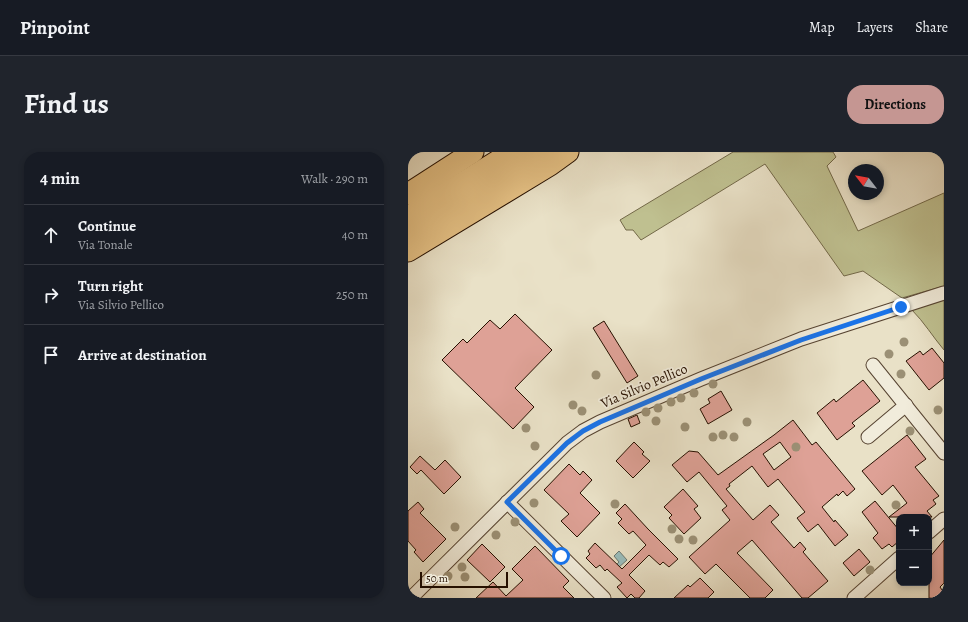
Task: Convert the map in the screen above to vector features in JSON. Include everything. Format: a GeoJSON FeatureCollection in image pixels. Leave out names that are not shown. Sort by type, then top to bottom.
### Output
{"type":"FeatureCollection","features":[{"type":"Feature","properties":{"kind":"highway"},"geometry":{"type":"LineString","coordinates":[[408,194],[473,152]]}},
{"type":"Feature","properties":{"kind":"highway"},"geometry":{"type":"LineString","coordinates":[[408,217],[512,152]]}},
{"type":"Feature","properties":{"kind":"highway"},"geometry":{"type":"LineString","coordinates":[[408,235],[440,213],[542,152]]}},
{"type":"Feature","properties":{"kind":"highway"},"geometry":{"type":"LineString","coordinates":[[408,251],[550,165],[568,152]]}},
{"type":"Feature","properties":{"kind":"street","name":"Via Silvio Pellico"},"geometry":{"type":"LineString","coordinates":[[411,598],[567,443],[583,431],[600,422],[701,379],[801,340],[944,293]]}},
{"type":"Feature","properties":{"kind":"street"},"geometry":{"type":"LineString","coordinates":[[873,365],[944,453]]}},
{"type":"Feature","properties":{"kind":"street"},"geometry":{"type":"LineString","coordinates":[[868,436],[906,405]]}},
{"type":"Feature","properties":{"kind":"street"},"geometry":{"type":"LineString","coordinates":[[507,502],[604,598]]}},
{"type":"Feature","properties":{"kind":"street"},"geometry":{"type":"LineString","coordinates":[[932,529],[944,519]]}},
{"type":"Feature","properties":{"kind":"street"},"geometry":{"type":"LineString","coordinates":[[854,598],[896,561]]}},
{"type":"Feature","properties":{"kind":"green space"},"geometry":{"type":"Polygon","coordinates":[[[733,152],[833,152],[836,157],[827,166],[858,231],[944,193],[944,286],[902,298],[863,271],[844,276],[765,164],[641,240],[633,230],[626,230],[620,220],[733,152]]]}},
{"type":"Feature","properties":{"kind":"green space"},"geometry":{"type":"Polygon","coordinates":[[[944,298],[944,350],[921,319],[912,310],[944,298]]]}},
{"type":"Feature","properties":{"kind":"water"},"geometry":{"type":"Polygon","coordinates":[[[619,551],[627,560],[618,568],[616,565],[619,562],[614,556],[619,551]]]}},
{"type":"Feature","properties":{"kind":"building"},"geometry":{"type":"Polygon","coordinates":[[[515,314],[552,350],[515,388],[534,407],[513,429],[442,360],[463,339],[467,343],[490,320],[500,329],[515,314]]]}},
{"type":"Feature","properties":{"kind":"building"},"geometry":{"type":"Polygon","coordinates":[[[604,321],[638,376],[627,383],[593,328],[604,321]]]}},
{"type":"Feature","properties":{"kind":"building"},"geometry":{"type":"Polygon","coordinates":[[[932,348],[944,363],[944,378],[929,390],[906,361],[920,351],[923,355],[932,348]]]}},
{"type":"Feature","properties":{"kind":"building"},"geometry":{"type":"Polygon","coordinates":[[[863,380],[880,401],[852,423],[855,426],[837,440],[817,413],[834,399],[836,402],[863,380]]]}},
{"type":"Feature","properties":{"kind":"building"},"geometry":{"type":"Polygon","coordinates":[[[721,391],[732,410],[708,424],[700,409],[710,403],[708,399],[721,391]]]}},
{"type":"Feature","properties":{"kind":"building"},"geometry":{"type":"Polygon","coordinates":[[[637,415],[640,423],[631,427],[628,419],[637,415]]]}},
{"type":"Feature","properties":{"kind":"building"},"geometry":{"type":"Polygon","coordinates":[[[793,420],[812,445],[816,442],[855,489],[847,496],[843,491],[838,496],[837,494],[822,507],[834,522],[835,520],[848,535],[835,546],[818,524],[808,532],[797,518],[805,512],[778,479],[768,487],[752,466],[729,484],[730,486],[726,489],[753,520],[770,505],[779,515],[771,522],[794,548],[800,542],[806,549],[803,552],[828,581],[808,598],[802,598],[752,540],[737,553],[773,590],[765,598],[750,598],[716,564],[705,574],[689,557],[730,520],[722,510],[727,506],[699,472],[687,482],[672,465],[689,451],[698,452],[718,475],[793,420]],[[780,442],[763,454],[774,470],[791,457],[780,442]]]}},
{"type":"Feature","properties":{"kind":"building"},"geometry":{"type":"Polygon","coordinates":[[[907,435],[926,459],[915,467],[939,496],[933,500],[936,504],[927,511],[930,514],[896,514],[896,517],[889,517],[907,503],[893,485],[882,495],[862,471],[907,435]]]}},
{"type":"Feature","properties":{"kind":"building"},"geometry":{"type":"Polygon","coordinates":[[[634,442],[644,452],[642,454],[650,461],[633,478],[616,461],[634,442]]]}},
{"type":"Feature","properties":{"kind":"building"},"geometry":{"type":"Polygon","coordinates":[[[420,456],[435,470],[445,460],[461,477],[444,494],[421,470],[417,474],[410,467],[420,456]]]}},
{"type":"Feature","properties":{"kind":"building"},"geometry":{"type":"Polygon","coordinates":[[[569,464],[580,475],[583,471],[592,480],[580,493],[600,513],[577,537],[561,521],[569,514],[544,490],[569,464]]]}},
{"type":"Feature","properties":{"kind":"building"},"geometry":{"type":"Polygon","coordinates":[[[683,489],[698,506],[694,509],[701,518],[684,534],[669,518],[672,515],[664,507],[683,489]]]}},
{"type":"Feature","properties":{"kind":"building"},"geometry":{"type":"Polygon","coordinates":[[[875,501],[896,526],[896,544],[892,547],[889,544],[882,549],[873,538],[878,533],[862,512],[875,501]]]}},
{"type":"Feature","properties":{"kind":"building"},"geometry":{"type":"Polygon","coordinates":[[[418,502],[424,509],[420,513],[446,539],[423,562],[414,552],[416,550],[408,541],[408,511],[418,502]]]}},
{"type":"Feature","properties":{"kind":"building"},"geometry":{"type":"Polygon","coordinates":[[[625,504],[678,559],[669,567],[663,562],[660,565],[649,555],[629,575],[645,591],[639,598],[635,598],[631,594],[627,598],[617,587],[622,583],[607,569],[605,571],[600,565],[596,568],[586,558],[590,554],[588,551],[595,543],[622,569],[646,545],[633,531],[629,534],[618,523],[622,519],[616,513],[625,504]]]}},
{"type":"Feature","properties":{"kind":"building"},"geometry":{"type":"Polygon","coordinates":[[[944,540],[944,583],[940,587],[944,593],[944,598],[929,598],[929,586],[932,586],[932,554],[944,540]]]}},
{"type":"Feature","properties":{"kind":"building"},"geometry":{"type":"Polygon","coordinates":[[[482,544],[505,567],[490,582],[467,560],[482,544]]]}},
{"type":"Feature","properties":{"kind":"building"},"geometry":{"type":"Polygon","coordinates":[[[535,546],[569,581],[563,587],[574,598],[476,598],[493,582],[506,596],[523,580],[512,569],[535,546]]]}},
{"type":"Feature","properties":{"kind":"building"},"geometry":{"type":"Polygon","coordinates":[[[859,549],[870,562],[854,576],[843,563],[859,549]]]}},
{"type":"Feature","properties":{"kind":"building"},"geometry":{"type":"Polygon","coordinates":[[[700,578],[714,592],[708,598],[674,598],[688,585],[690,587],[700,578]]]}},
{"type":"Feature","properties":{"kind":"route"},"geometry":{"type":"LineString","coordinates":[[561,556],[507,502],[567,443],[583,431],[600,422],[715,373],[801,340],[901,307]]}}]}
